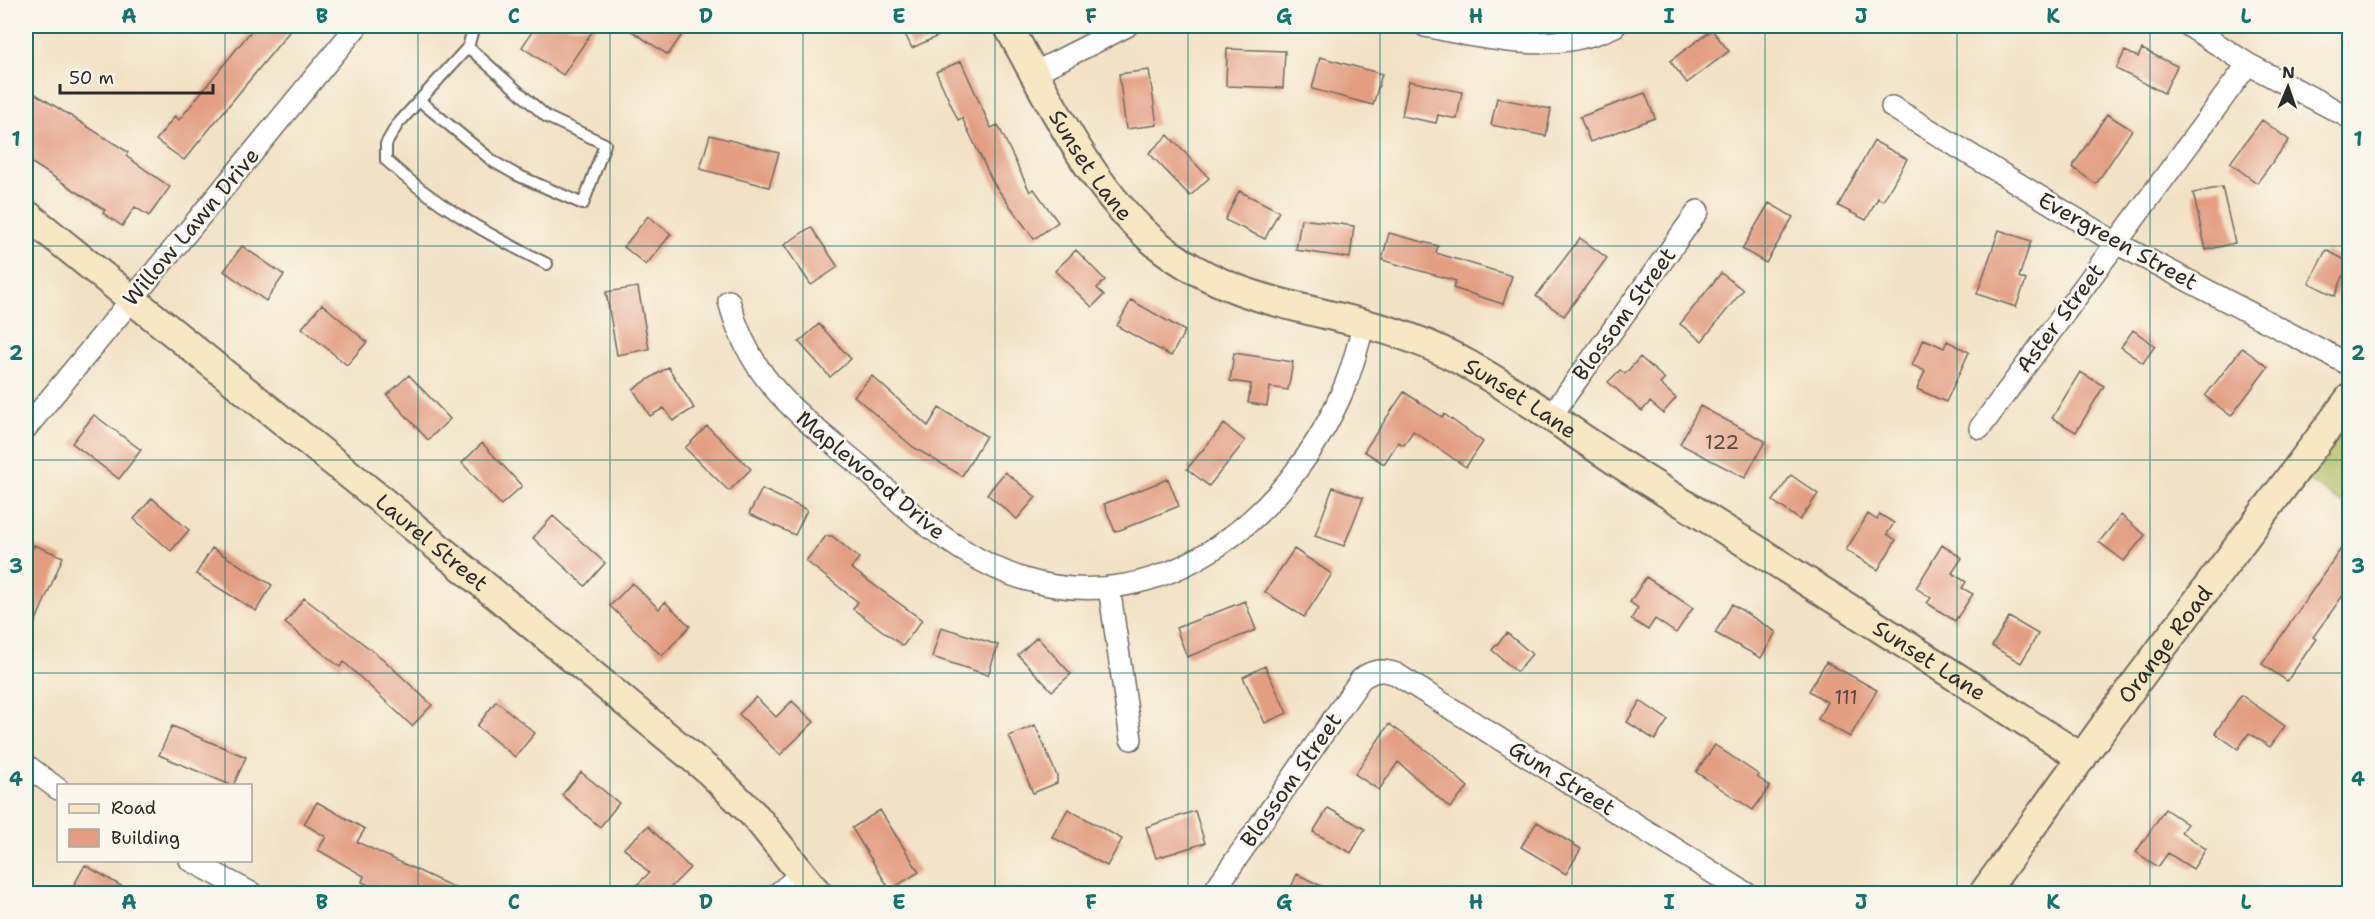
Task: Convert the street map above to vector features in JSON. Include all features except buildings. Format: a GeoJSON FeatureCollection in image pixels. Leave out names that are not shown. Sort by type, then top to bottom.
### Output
{"type":"FeatureCollection","features":[{"type":"Feature","properties":{"kind":"street","name":"Willow Lawn Drive"},"geometry":{"type":"LineString","coordinates":[[26,428],[357,26]]}},
{"type":"Feature","properties":{"kind":"street","name":"Sunset Lane"},"geometry":{"type":"LineString","coordinates":[[1008,26],[1104,188],[1123,211],[1156,243],[1189,267],[1228,287],[1259,299],[1364,323],[1455,357],[2082,758]]}},
{"type":"Feature","properties":{"kind":"street"},"geometry":{"type":"LineString","coordinates":[[1034,73],[1127,26]]}},
{"type":"Feature","properties":{"kind":"street"},"geometry":{"type":"LineString","coordinates":[[1425,26],[1510,43],[1545,44],[1573,40],[1615,26]]}},
{"type":"Feature","properties":{"kind":"street"},"geometry":{"type":"LineString","coordinates":[[2189,26],[2248,64],[2349,118]]}},
{"type":"Feature","properties":{"kind":"street","name":"Aster Street"},"geometry":{"type":"LineString","coordinates":[[1980,428],[2248,64]]}},
{"type":"Feature","properties":{"kind":"street","name":"Evergreen Street"},"geometry":{"type":"LineString","coordinates":[[1892,107],[2116,243],[2349,365]]}},
{"type":"Feature","properties":{"kind":"street","name":"Blossom Street"},"geometry":{"type":"LineString","coordinates":[[1551,417],[1698,211]]}},
{"type":"Feature","properties":{"kind":"street","name":"Laurel Street"},"geometry":{"type":"LineString","coordinates":[[26,214],[132,298],[710,772],[756,818],[810,883]]}},
{"type":"Feature","properties":{"kind":"street","name":"Maplewood Drive"},"geometry":{"type":"LineString","coordinates":[[729,301],[746,348],[762,375],[781,399],[905,507],[946,539],[992,565],[1023,579],[1079,588],[1109,587],[1150,580],[1184,566],[1241,530],[1273,498],[1296,469],[1343,390],[1364,323]]}},
{"type":"Feature","properties":{"kind":"street","name":"Orange Road"},"geometry":{"type":"LineString","coordinates":[[1983,894],[2349,398]]}},
{"type":"Feature","properties":{"kind":"street"},"geometry":{"type":"LineString","coordinates":[[1109,587],[1131,738]]}},
{"type":"Feature","properties":{"kind":"street","name":"Gum Street"},"geometry":{"type":"LineString","coordinates":[[1374,671],[1384,670],[1396,674],[1747,894]]}},
{"type":"Feature","properties":{"kind":"street","name":"Blossom Street"},"geometry":{"type":"LineString","coordinates":[[1212,894],[1361,679],[1374,671]]}},
{"type":"Feature","properties":{"kind":"street"},"geometry":{"type":"LineString","coordinates":[[26,765],[57,788]]}},
{"type":"Feature","properties":{"kind":"street"},"geometry":{"type":"LineString","coordinates":[[192,862],[253,894]]}},
{"type":"Feature","properties":{"kind":"street"},"geometry":{"type":"LineString","coordinates":[[777,894],[810,883]]}},
{"type":"Feature","properties":{"kind":"lane"},"geometry":{"type":"LineString","coordinates":[[474,26],[468,47],[397,126],[386,144],[386,160],[414,187],[481,231],[547,264]]}},
{"type":"Feature","properties":{"kind":"lane"},"geometry":{"type":"LineString","coordinates":[[420,101],[494,162],[516,175],[583,204],[605,144],[547,117],[468,47]]}},
{"type":"Feature","properties":{"kind":"green space"},"geometry":{"type":"Polygon","coordinates":[[[2349,425],[2349,508],[2306,478],[2349,425]]]}},
{"type":"Feature","properties":{"kind":"waterway"},"geometry":{"type":"LineString","coordinates":[[26,29],[30,26]]}}]}
